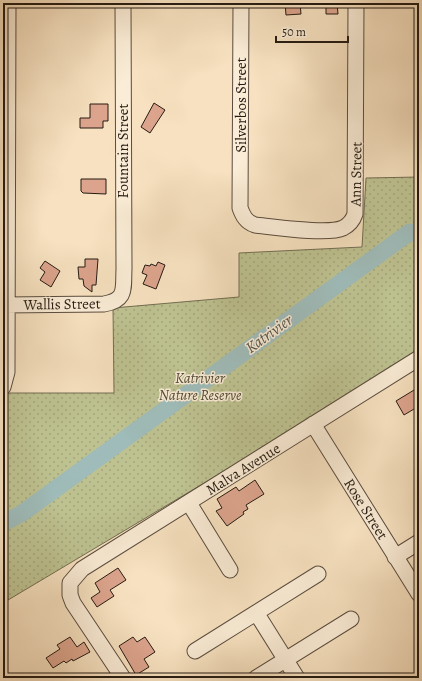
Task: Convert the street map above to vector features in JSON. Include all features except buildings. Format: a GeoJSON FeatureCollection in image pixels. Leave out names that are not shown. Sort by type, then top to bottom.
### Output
{"type":"FeatureCollection","features":[{"type":"Feature","properties":{"kind":"street"},"geometry":{"type":"LineString","coordinates":[[3,388],[7,372],[8,3]]}},
{"type":"Feature","properties":{"kind":"street","name":"Fountain Street"},"geometry":{"type":"LineString","coordinates":[[120,299],[124,282],[123,3]]}},
{"type":"Feature","properties":{"kind":"street","name":"Silverbos Street"},"geometry":{"type":"LineString","coordinates":[[240,208],[241,3]]}},
{"type":"Feature","properties":{"kind":"street","name":"Ann Street"},"geometry":{"type":"LineString","coordinates":[[240,208],[246,220],[256,225],[334,230],[344,228],[354,218],[356,189],[356,3]]}},
{"type":"Feature","properties":{"kind":"street","name":"Wallis Street"},"geometry":{"type":"LineString","coordinates":[[6,305],[104,304],[120,299]]}},
{"type":"Feature","properties":{"kind":"street","name":"Malva Avenue"},"geometry":{"type":"LineString","coordinates":[[123,678],[73,603],[70,595],[70,583],[82,569],[419,358]]}},
{"type":"Feature","properties":{"kind":"street","name":"Rose Street"},"geometry":{"type":"LineString","coordinates":[[313,424],[419,594]]}},
{"type":"Feature","properties":{"kind":"street"},"geometry":{"type":"LineString","coordinates":[[189,503],[230,570]]}},
{"type":"Feature","properties":{"kind":"street"},"geometry":{"type":"LineString","coordinates":[[395,557],[419,542]]}},
{"type":"Feature","properties":{"kind":"street"},"geometry":{"type":"LineString","coordinates":[[195,651],[257,614],[318,574]]}},
{"type":"Feature","properties":{"kind":"street"},"geometry":{"type":"LineString","coordinates":[[257,614],[297,678]]}},
{"type":"Feature","properties":{"kind":"street"},"geometry":{"type":"LineString","coordinates":[[256,678],[351,620]]}},
{"type":"Feature","properties":{"kind":"green space","name":"Katrivier Nature Reserve"},"geometry":{"type":"Polygon","coordinates":[[[419,177],[419,355],[3,603],[5,393],[114,393],[113,308],[239,297],[239,253],[362,247],[366,178],[419,177]]]}},
{"type":"Feature","properties":{"kind":"waterway","name":"Katrivier"},"geometry":{"type":"LineString","coordinates":[[3,523],[21,514],[410,232],[419,235]]}}]}
